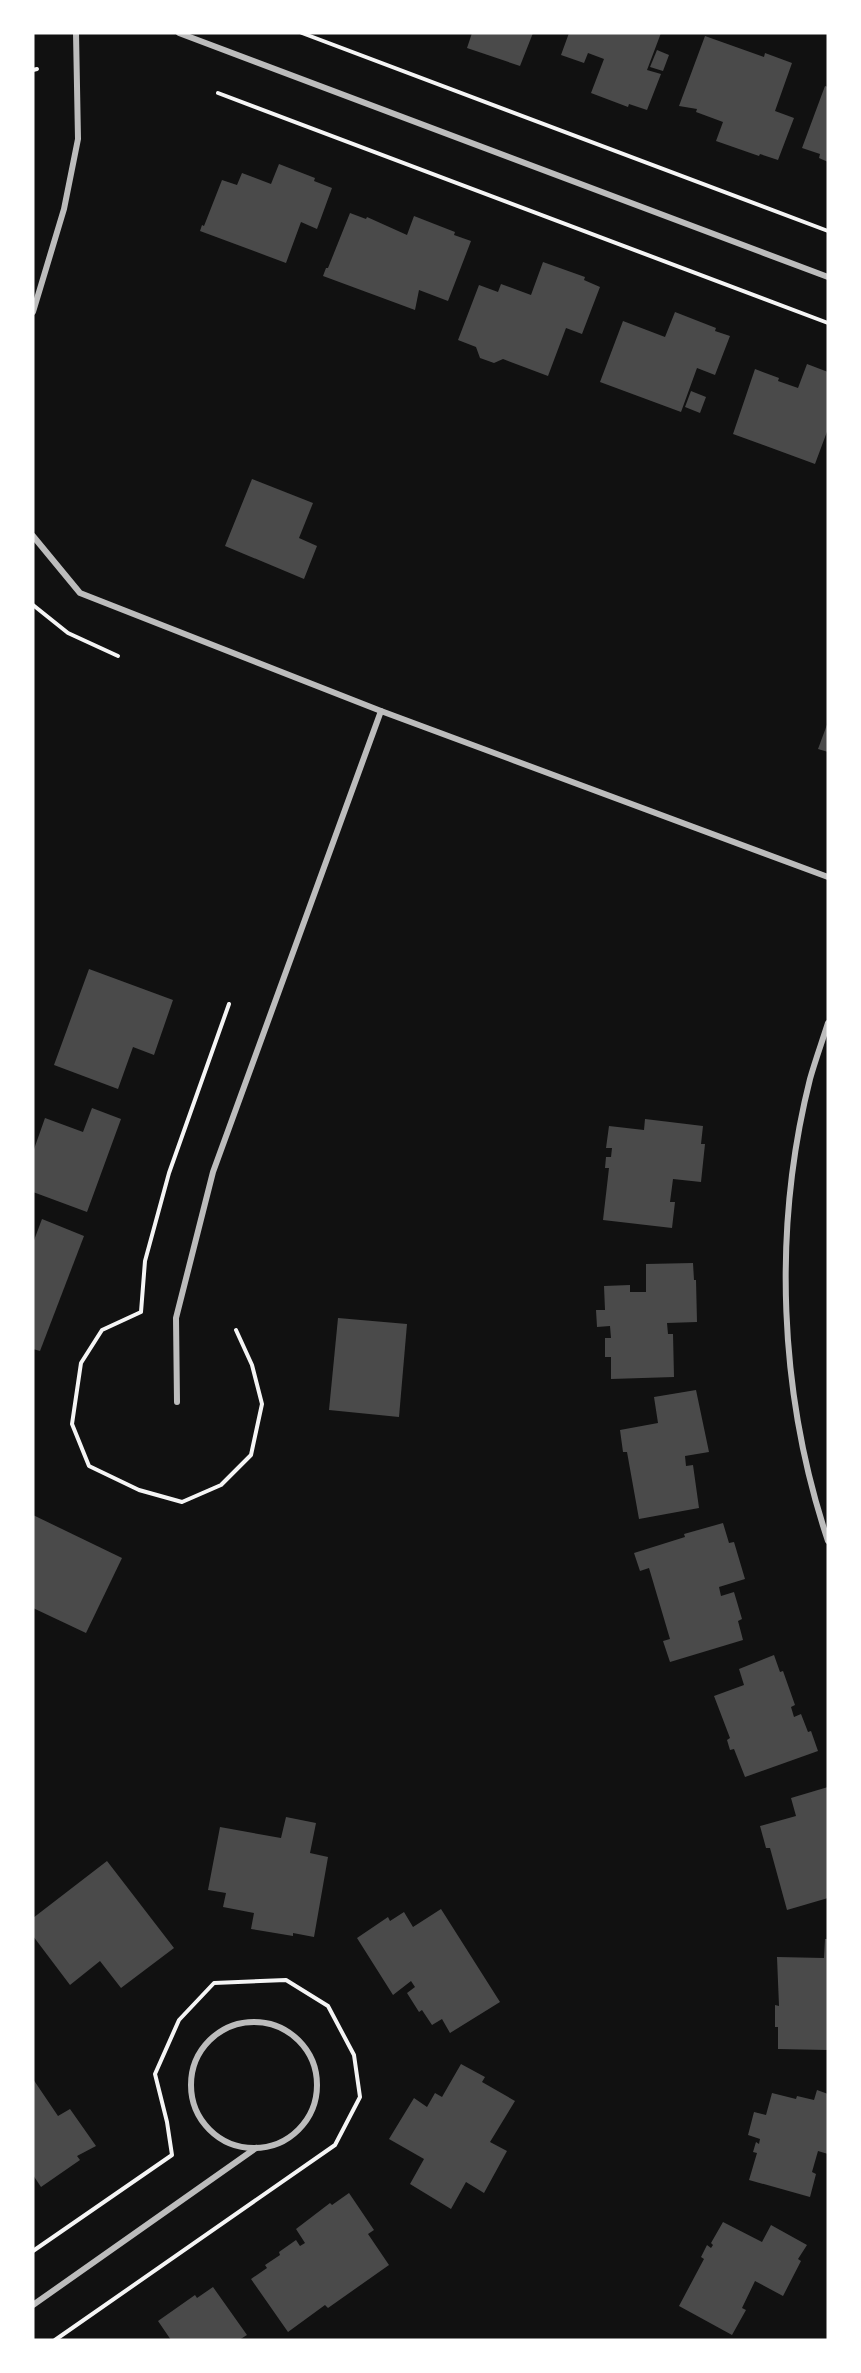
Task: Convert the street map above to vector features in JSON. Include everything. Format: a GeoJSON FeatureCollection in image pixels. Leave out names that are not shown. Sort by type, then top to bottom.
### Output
{"type":"FeatureCollection","features":[{"type":"Feature","properties":{"kind":"street"},"geometry":{"type":"LineString","coordinates":[[33,312],[64,209],[78,139],[76,33]]}},
{"type":"Feature","properties":{"kind":"street"},"geometry":{"type":"LineString","coordinates":[[179,33],[828,277]]}},
{"type":"Feature","properties":{"kind":"street"},"geometry":{"type":"LineString","coordinates":[[33,536],[80,593],[381,711],[828,877]]}},
{"type":"Feature","properties":{"kind":"street"},"geometry":{"type":"LineString","coordinates":[[177,1402],[176,1318],[213,1172],[381,711]]}},
{"type":"Feature","properties":{"kind":"street"},"geometry":{"type":"LineString","coordinates":[[828,1023],[810,1079],[795,1155],[787,1230],[786,1325],[797,1417],[816,1507],[828,1541]]}},
{"type":"Feature","properties":{"kind":"street"},"geometry":{"type":"LineString","coordinates":[[33,2305],[256,2148],[276,2144],[294,2134],[308,2118],[316,2099],[317,2078],[312,2058],[301,2041],[284,2028],[265,2022],[244,2022],[224,2029],[207,2042],[196,2060],[191,2080],[193,2101],[202,2120],[216,2136],[235,2145],[256,2148]]}},
{"type":"Feature","properties":{"kind":"path"},"geometry":{"type":"LineString","coordinates":[[302,33],[828,231]]}},
{"type":"Feature","properties":{"kind":"path"},"geometry":{"type":"LineString","coordinates":[[218,93],[828,323]]}},
{"type":"Feature","properties":{"kind":"path"},"geometry":{"type":"LineString","coordinates":[[33,605],[68,633],[118,657]]}},
{"type":"Feature","properties":{"kind":"path"},"geometry":{"type":"LineString","coordinates":[[33,2252],[172,2155],[155,2074],[179,2020],[214,1983],[286,1980],[328,2006],[354,2055],[360,2097],[335,2145],[55,2340]]}},
{"type":"Feature","properties":{"kind":"building"},"geometry":{"type":"Polygon","coordinates":[[[472,33],[533,33],[520,66],[467,48],[472,33]]]}},
{"type":"Feature","properties":{"kind":"building"},"geometry":{"type":"Polygon","coordinates":[[[569,33],[661,33],[647,70],[661,74],[647,110],[629,104],[628,107],[591,93],[604,59],[588,53],[584,63],[561,55],[569,33]]]}},
{"type":"Feature","properties":{"kind":"building"},"geometry":{"type":"Polygon","coordinates":[[[705,36],[764,57],[765,53],[792,63],[775,111],[794,118],[778,160],[716,141],[723,122],[696,112],[697,109],[679,106],[705,36]]]}},
{"type":"Feature","properties":{"kind":"building"},"geometry":{"type":"Polygon","coordinates":[[[657,50],[669,55],[663,71],[650,67],[657,50]]]}},
{"type":"Feature","properties":{"kind":"building"},"geometry":{"type":"Polygon","coordinates":[[[825,86],[828,87],[828,162],[819,158],[820,154],[802,148],[825,86]]]}},
{"type":"Feature","properties":{"kind":"building"},"geometry":{"type":"Polygon","coordinates":[[[279,164],[315,178],[314,181],[332,188],[317,229],[301,222],[286,263],[200,231],[222,180],[237,185],[242,173],[271,184],[279,164]]]}},
{"type":"Feature","properties":{"kind":"building"},"geometry":{"type":"Polygon","coordinates":[[[350,213],[366,219],[367,217],[407,235],[414,216],[455,232],[454,235],[471,241],[448,301],[419,290],[415,310],[323,276],[350,213]]]}},
{"type":"Feature","properties":{"kind":"building"},"geometry":{"type":"Polygon","coordinates":[[[543,262],[585,277],[584,280],[600,287],[582,334],[566,328],[548,376],[503,359],[494,363],[480,358],[476,347],[458,340],[479,285],[498,292],[501,284],[531,295],[543,262]]]}},
{"type":"Feature","properties":{"kind":"building"},"geometry":{"type":"Polygon","coordinates":[[[675,312],[730,336],[715,375],[697,368],[681,412],[600,382],[623,321],[665,337],[675,312]]]}},
{"type":"Feature","properties":{"kind":"building"},"geometry":{"type":"Polygon","coordinates":[[[807,364],[828,372],[828,429],[815,464],[733,434],[755,369],[798,388],[807,364]]]}},
{"type":"Feature","properties":{"kind":"building"},"geometry":{"type":"Polygon","coordinates":[[[691,391],[706,397],[700,413],[685,407],[691,391]]]}},
{"type":"Feature","properties":{"kind":"building"},"geometry":{"type":"Polygon","coordinates":[[[252,479],[313,503],[299,538],[317,546],[304,579],[225,546],[252,479]]]}},
{"type":"Feature","properties":{"kind":"building"},"geometry":{"type":"Polygon","coordinates":[[[828,722],[828,752],[818,749],[828,722]]]}},
{"type":"Feature","properties":{"kind":"building"},"geometry":{"type":"Polygon","coordinates":[[[89,969],[173,1000],[154,1055],[133,1047],[118,1089],[54,1065],[89,969]]]}},
{"type":"Feature","properties":{"kind":"building"},"geometry":{"type":"Polygon","coordinates":[[[92,1108],[121,1119],[87,1212],[33,1192],[33,1152],[45,1118],[83,1132],[92,1108]]]}},
{"type":"Feature","properties":{"kind":"building"},"geometry":{"type":"Polygon","coordinates":[[[645,1119],[703,1126],[701,1144],[705,1144],[701,1182],[673,1179],[670,1202],[675,1202],[672,1228],[603,1220],[609,1168],[605,1168],[606,1157],[611,1157],[612,1148],[606,1148],[609,1126],[644,1130],[645,1119]]]}},
{"type":"Feature","properties":{"kind":"building"},"geometry":{"type":"Polygon","coordinates":[[[42,1219],[84,1236],[40,1351],[33,1349],[33,1243],[42,1219]]]}},
{"type":"Feature","properties":{"kind":"building"},"geometry":{"type":"Polygon","coordinates":[[[693,1263],[694,1280],[696,1280],[697,1322],[667,1323],[668,1334],[673,1334],[674,1377],[611,1379],[611,1357],[605,1357],[605,1338],[611,1338],[610,1326],[597,1327],[596,1310],[605,1310],[604,1286],[630,1285],[630,1292],[646,1292],[646,1264],[693,1263]]]}},
{"type":"Feature","properties":{"kind":"building"},"geometry":{"type":"Polygon","coordinates":[[[338,1318],[407,1324],[399,1417],[329,1410],[338,1318]]]}},
{"type":"Feature","properties":{"kind":"building"},"geometry":{"type":"Polygon","coordinates":[[[696,1390],[709,1452],[685,1456],[686,1466],[693,1465],[699,1508],[639,1519],[627,1452],[623,1452],[620,1430],[658,1423],[654,1397],[696,1390]]]}},
{"type":"Feature","properties":{"kind":"building"},"geometry":{"type":"Polygon","coordinates":[[[33,1515],[122,1558],[86,1633],[33,1608],[33,1515]]]}},
{"type":"Feature","properties":{"kind":"building"},"geometry":{"type":"Polygon","coordinates":[[[723,1523],[729,1543],[734,1542],[745,1579],[719,1587],[721,1596],[734,1592],[742,1619],[738,1621],[743,1640],[670,1662],[663,1641],[670,1639],[649,1568],[640,1571],[634,1553],[685,1537],[684,1534],[723,1523]]]}},
{"type":"Feature","properties":{"kind":"building"},"geometry":{"type":"Polygon","coordinates":[[[774,1655],[780,1672],[783,1671],[795,1705],[791,1707],[794,1717],[801,1714],[808,1732],[811,1731],[818,1751],[745,1777],[734,1749],[730,1750],[727,1740],[730,1738],[714,1696],[744,1685],[739,1669],[774,1655]]]}},
{"type":"Feature","properties":{"kind":"building"},"geometry":{"type":"Polygon","coordinates":[[[828,1787],[828,1898],[787,1910],[770,1848],[766,1848],[760,1826],[796,1816],[791,1798],[828,1787]]]}},
{"type":"Feature","properties":{"kind":"building"},"geometry":{"type":"Polygon","coordinates":[[[286,1817],[316,1823],[310,1853],[328,1857],[314,1937],[251,1929],[254,1913],[223,1907],[226,1893],[208,1890],[220,1827],[281,1838],[286,1817]]]}},
{"type":"Feature","properties":{"kind":"building"},"geometry":{"type":"Polygon","coordinates":[[[107,1861],[174,1948],[121,1988],[100,1961],[70,1985],[33,1936],[33,1918],[107,1861]]]}},
{"type":"Feature","properties":{"kind":"building"},"geometry":{"type":"Polygon","coordinates":[[[441,1909],[500,2002],[450,2033],[442,2019],[432,2025],[422,2010],[419,2012],[407,1993],[415,1987],[411,1981],[393,1995],[357,1938],[388,1917],[390,1921],[404,1912],[413,1927],[441,1909]]]}},
{"type":"Feature","properties":{"kind":"building"},"geometry":{"type":"Polygon","coordinates":[[[825,1939],[828,1939],[828,2050],[778,2049],[778,2027],[775,2027],[775,2005],[779,2006],[777,1957],[824,1958],[825,1939]]]}},
{"type":"Feature","properties":{"kind":"building"},"geometry":{"type":"Polygon","coordinates":[[[461,2064],[485,2077],[482,2082],[515,2101],[490,2142],[507,2151],[484,2193],[466,2182],[451,2209],[410,2184],[424,2159],[389,2139],[414,2098],[427,2107],[435,2093],[442,2097],[461,2064]]]}},
{"type":"Feature","properties":{"kind":"building"},"geometry":{"type":"Polygon","coordinates":[[[33,2079],[58,2116],[70,2109],[96,2146],[77,2156],[80,2160],[41,2187],[33,2175],[33,2079]]]}},
{"type":"Feature","properties":{"kind":"building"},"geometry":{"type":"Polygon","coordinates":[[[817,2090],[828,2094],[828,2154],[818,2151],[812,2172],[816,2174],[810,2197],[749,2180],[757,2153],[753,2152],[756,2142],[759,2144],[760,2139],[748,2135],[754,2112],[766,2115],[772,2093],[796,2099],[797,2096],[814,2100],[817,2090]]]}},
{"type":"Feature","properties":{"kind":"building"},"geometry":{"type":"Polygon","coordinates":[[[349,2193],[374,2230],[368,2234],[389,2265],[328,2308],[325,2305],[288,2332],[251,2279],[267,2268],[265,2265],[296,2240],[300,2246],[305,2243],[296,2229],[330,2203],[332,2205],[349,2193]]]}},
{"type":"Feature","properties":{"kind":"building"},"geometry":{"type":"Polygon","coordinates":[[[723,2222],[762,2242],[771,2225],[807,2245],[798,2259],[801,2261],[783,2296],[755,2281],[742,2308],[746,2310],[732,2335],[679,2306],[704,2259],[701,2257],[707,2245],[711,2248],[713,2245],[711,2243],[723,2222]]]}},
{"type":"Feature","properties":{"kind":"building"},"geometry":{"type":"Polygon","coordinates":[[[213,2287],[247,2335],[239,2340],[171,2340],[158,2321],[195,2295],[197,2298],[213,2287]]]}}]}
